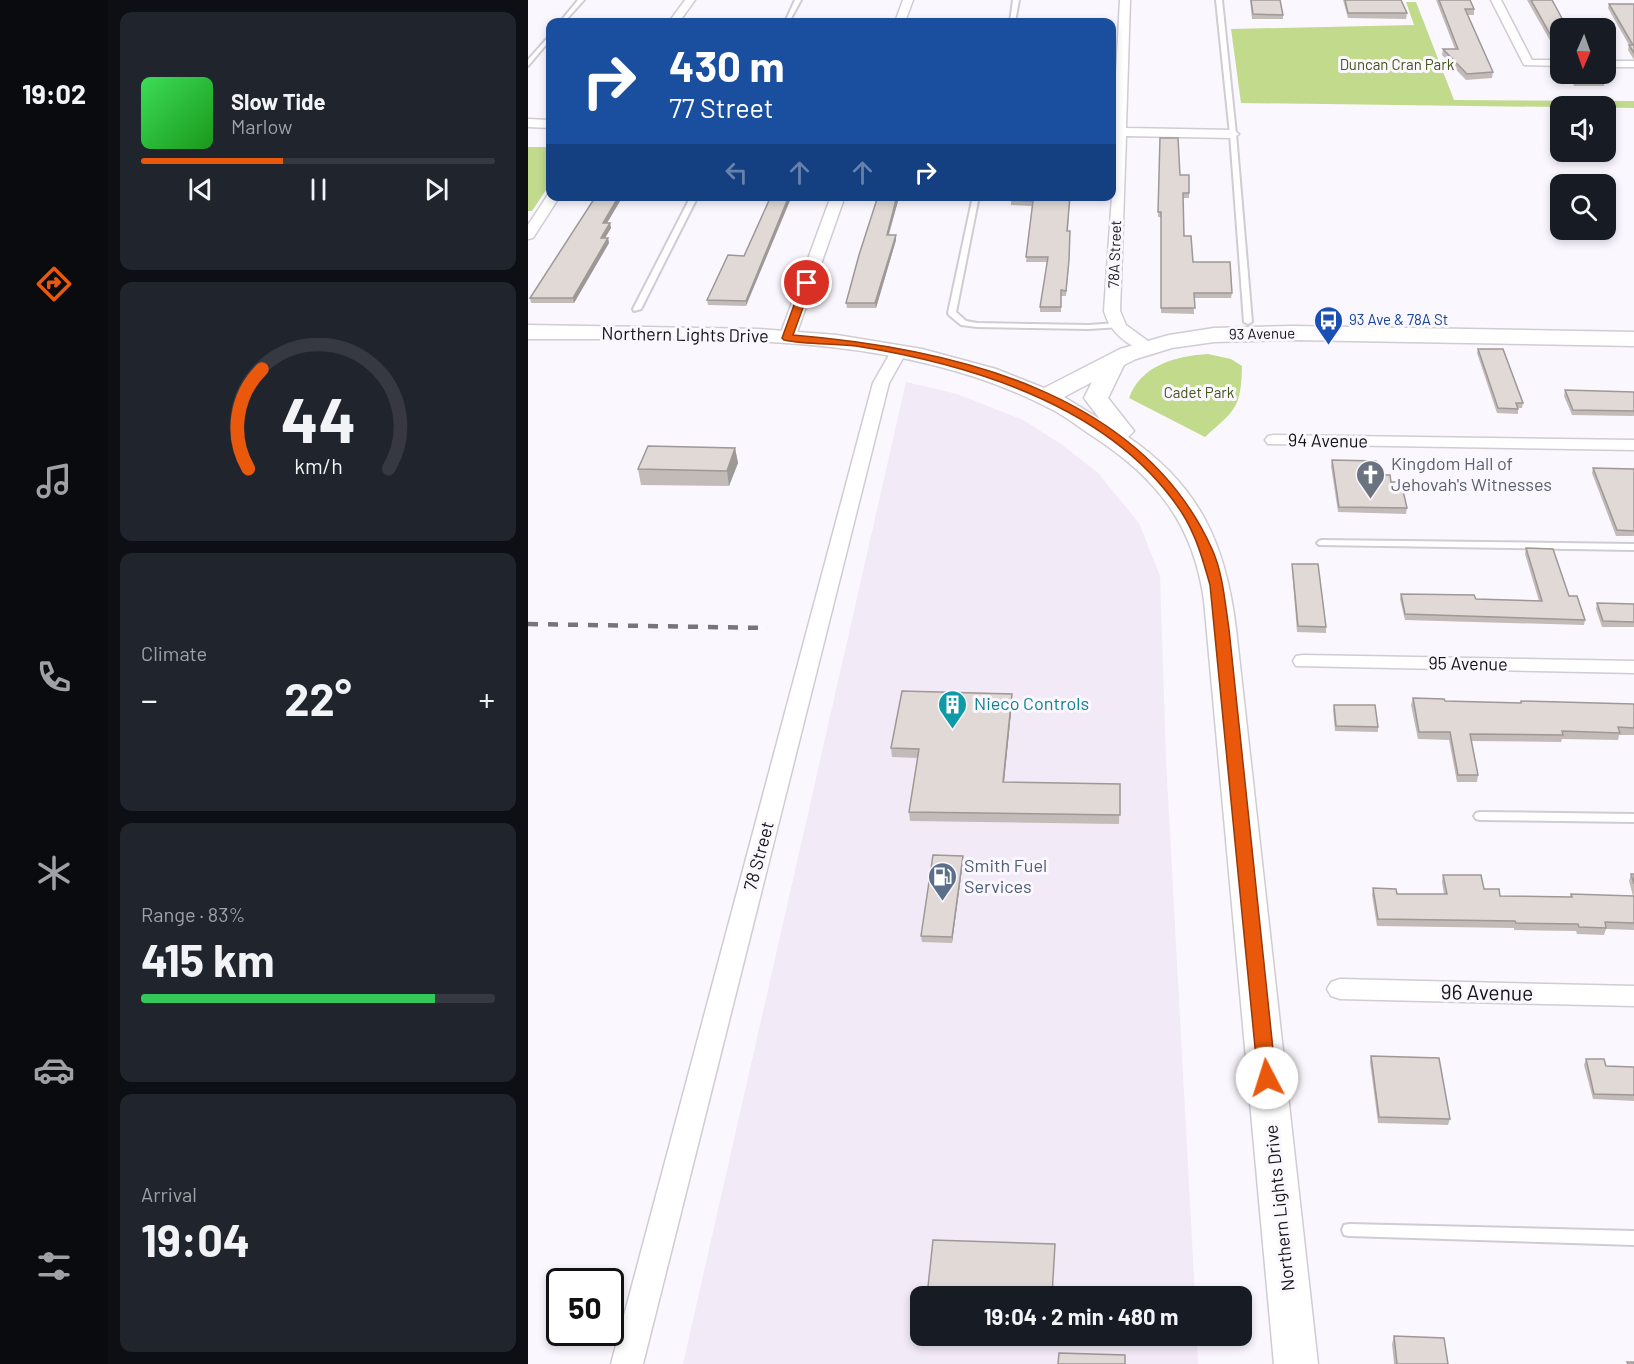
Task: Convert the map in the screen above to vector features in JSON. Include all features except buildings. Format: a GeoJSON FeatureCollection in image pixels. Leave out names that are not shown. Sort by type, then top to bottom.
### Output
{"type":"FeatureCollection","features":[{"type":"Feature","properties":{"kind":"main road","name":"Northern Lights Drive"},"geometry":{"type":"LineString","coordinates":[[528,332],[787,338],[854,343],[899,351],[987,373],[1047,396],[1093,421],[1149,465],[1188,512],[1207,551],[1216,585],[1222,629],[1296,1364]]}},
{"type":"Feature","properties":{"kind":"main road","name":"93 Avenue"},"geometry":{"type":"LineString","coordinates":[[1047,396],[1115,360],[1148,347],[1198,337],[1246,334],[1634,339]]}},
{"type":"Feature","properties":{"kind":"main road"},"geometry":{"type":"LineString","coordinates":[[987,373],[1065,375],[1115,360]]}},
{"type":"Feature","properties":{"kind":"main road"},"geometry":{"type":"LineString","coordinates":[[1115,360],[1096,398],[1149,465]]}},
{"type":"Feature","properties":{"kind":"street"},"geometry":{"type":"LineString","coordinates":[[677,18],[690,0]]}},
{"type":"Feature","properties":{"kind":"street"},"geometry":{"type":"LineString","coordinates":[[901,18],[908,0]]}},
{"type":"Feature","properties":{"kind":"street","name":"78A Street"},"geometry":{"type":"LineString","coordinates":[[1116,132],[1125,0]]}},
{"type":"Feature","properties":{"kind":"street"},"geometry":{"type":"LineString","coordinates":[[1496,0],[1528,63],[1550,63]]}},
{"type":"Feature","properties":{"kind":"street"},"geometry":{"type":"LineString","coordinates":[[1616,64],[1634,64]]}},
{"type":"Feature","properties":{"kind":"street"},"geometry":{"type":"LineString","coordinates":[[528,123],[546,124]]}},
{"type":"Feature","properties":{"kind":"street"},"geometry":{"type":"LineString","coordinates":[[1116,132],[1233,134]]}},
{"type":"Feature","properties":{"kind":"street"},"geometry":{"type":"LineString","coordinates":[[528,235],[551,201]]}},
{"type":"Feature","properties":{"kind":"street"},"geometry":{"type":"LineString","coordinates":[[787,338],[836,201]]}},
{"type":"Feature","properties":{"kind":"street","name":"78A Street"},"geometry":{"type":"LineString","coordinates":[[1114,201],[1112,311],[1117,325]]}},
{"type":"Feature","properties":{"kind":"street"},"geometry":{"type":"LineString","coordinates":[[1117,325],[1131,338],[1148,347]]}},
{"type":"Feature","properties":{"kind":"street","name":"78 Street"},"geometry":{"type":"LineString","coordinates":[[627,1364],[881,383],[899,351]]}},
{"type":"Feature","properties":{"kind":"street","name":"94 Avenue"},"geometry":{"type":"LineString","coordinates":[[1274,440],[1634,445]]}},
{"type":"Feature","properties":{"kind":"street","name":"95 Avenue"},"geometry":{"type":"LineString","coordinates":[[1303,661],[1634,667]]}},
{"type":"Feature","properties":{"kind":"street","name":"96 Avenue"},"geometry":{"type":"LineString","coordinates":[[1340,989],[1634,996]]}},
{"type":"Feature","properties":{"kind":"lane"},"geometry":{"type":"LineString","coordinates":[[565,18],[581,0]]}},
{"type":"Feature","properties":{"kind":"lane"},"geometry":{"type":"LineString","coordinates":[[789,18],[798,0]]}},
{"type":"Feature","properties":{"kind":"lane"},"geometry":{"type":"LineString","coordinates":[[1013,18],[1016,0]]}},
{"type":"Feature","properties":{"kind":"lane"},"geometry":{"type":"LineString","coordinates":[[1219,0],[1233,134],[1248,322]]}},
{"type":"Feature","properties":{"kind":"lane"},"geometry":{"type":"LineString","coordinates":[[528,64],[546,42]]}},
{"type":"Feature","properties":{"kind":"lane"},"geometry":{"type":"LineString","coordinates":[[637,309],[692,201]]}},
{"type":"Feature","properties":{"kind":"lane"},"geometry":{"type":"LineString","coordinates":[[975,201],[952,313],[957,318],[964,323],[991,326],[1117,325]]}},
{"type":"Feature","properties":{"kind":"lane"},"geometry":{"type":"LineString","coordinates":[[1322,543],[1634,547]]}},
{"type":"Feature","properties":{"kind":"lane"},"geometry":{"type":"LineString","coordinates":[[1480,816],[1634,818]]}},
{"type":"Feature","properties":{"kind":"lane"},"geometry":{"type":"LineString","coordinates":[[1349,1230],[1634,1238]]}},
{"type":"Feature","properties":{"kind":"shaded area"},"geometry":{"type":"Polygon","coordinates":[[[906,382],[957,394],[1023,420],[1061,444],[1098,473],[1139,523],[1160,576],[1166,759],[1194,1286],[910,1286],[910,1346],[1197,1346],[1198,1364],[683,1364],[906,382]]]}},
{"type":"Feature","properties":{"kind":"green space","name":"Duncan Cran Park"},"geometry":{"type":"Polygon","coordinates":[[[1406,2],[1416,2],[1454,100],[1550,101],[1550,107],[1241,103],[1231,29],[1414,25],[1406,2]]]}},
{"type":"Feature","properties":{"kind":"green space","name":"Duncan Cran Park"},"geometry":{"type":"Polygon","coordinates":[[[1616,101],[1634,101],[1634,108],[1616,108],[1616,101]]]}},
{"type":"Feature","properties":{"kind":"green space"},"geometry":{"type":"Polygon","coordinates":[[[528,147],[546,147],[546,190],[532,211],[528,211],[528,147]]]}},
{"type":"Feature","properties":{"kind":"green space","name":"Cadet Park"},"geometry":{"type":"Polygon","coordinates":[[[1208,354],[1231,359],[1242,366],[1240,391],[1234,408],[1205,437],[1129,398],[1142,377],[1161,364],[1184,357],[1208,354]]]}},
{"type":"Feature","properties":{"kind":"railway"},"geometry":{"type":"LineString","coordinates":[[528,624],[768,628]]}},
{"type":"Feature","properties":{"kind":"place","name":"93 Ave & 78A St"},"geometry":{"type":"Point","coordinates":[1328,346]}},
{"type":"Feature","properties":{"kind":"place","name":"Kingdom Hall of Jehovah's Witnesses"},"geometry":{"type":"Point","coordinates":[1370,500]}},
{"type":"Feature","properties":{"kind":"place","name":"Nieco Controls"},"geometry":{"type":"Point","coordinates":[953,730]}},
{"type":"Feature","properties":{"kind":"place","name":"Smith Fuel Services"},"geometry":{"type":"Point","coordinates":[943,902]}},
{"type":"Feature","properties":{"kind":"route"},"geometry":{"type":"LineString","coordinates":[[807,283],[787,338],[854,343],[930,357],[987,373],[1047,396],[1093,421],[1149,465],[1188,512],[1207,551],[1216,585],[1267,1078]]}}]}
